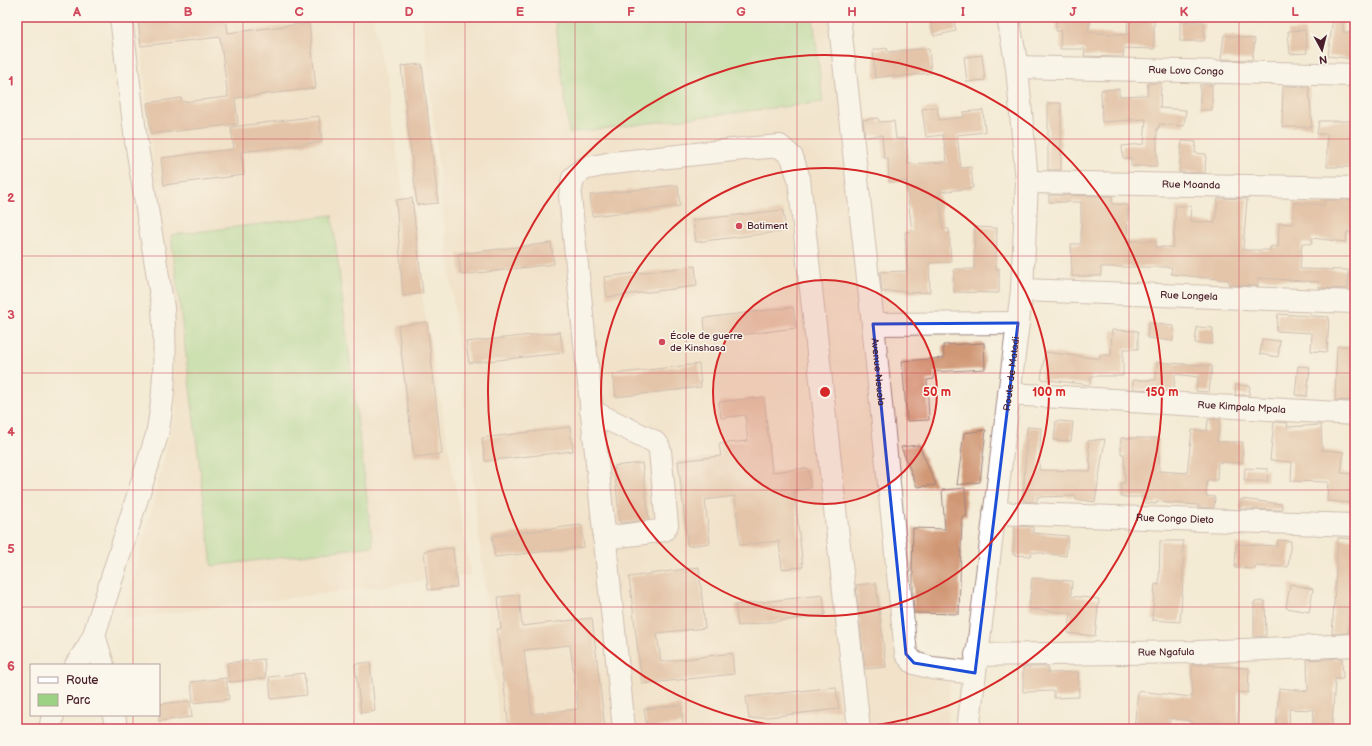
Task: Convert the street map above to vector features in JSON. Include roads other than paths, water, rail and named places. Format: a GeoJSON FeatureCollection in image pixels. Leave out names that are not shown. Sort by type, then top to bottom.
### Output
{"type":"FeatureCollection","features":[{"type":"Feature","properties":{"kind":"street"},"geometry":{"type":"LineString","coordinates":[[77,664],[94,635],[157,435],[164,376],[163,308],[136,141],[121,17]]}},
{"type":"Feature","properties":{"kind":"street","name":"Avenue Nsuala"},"geometry":{"type":"LineString","coordinates":[[839,17],[906,654],[914,663],[932,668],[975,664]]}},
{"type":"Feature","properties":{"kind":"street","name":"Route de Matadi"},"geometry":{"type":"LineString","coordinates":[[968,729],[1022,290],[1028,182],[1017,67],[1008,17]]}},
{"type":"Feature","properties":{"kind":"street","name":"Rue Lovo Congo"},"geometry":{"type":"LineString","coordinates":[[1017,67],[1355,75]]}},
{"type":"Feature","properties":{"kind":"street"},"geometry":{"type":"LineString","coordinates":[[624,729],[570,196],[573,178],[583,169],[612,163],[780,146],[792,157],[799,179],[858,729]]}},
{"type":"Feature","properties":{"kind":"street","name":"Rue Moanda"},"geometry":{"type":"LineString","coordinates":[[1028,182],[1355,188]]}},
{"type":"Feature","properties":{"kind":"street","name":"Rue Longela"},"geometry":{"type":"LineString","coordinates":[[1022,290],[1355,302]]}},
{"type":"Feature","properties":{"kind":"street"},"geometry":{"type":"LineString","coordinates":[[872,324],[1018,323]]}},
{"type":"Feature","properties":{"kind":"street","name":"Rue Kimpala Mpala"},"geometry":{"type":"LineString","coordinates":[[1009,394],[1355,414]]}},
{"type":"Feature","properties":{"kind":"street"},"geometry":{"type":"LineString","coordinates":[[591,411],[653,440],[658,445],[660,452],[667,525],[664,530],[604,538]]}},
{"type":"Feature","properties":{"kind":"street","name":"Rue Congo Dieto"},"geometry":{"type":"LineString","coordinates":[[994,513],[1355,525]]}},
{"type":"Feature","properties":{"kind":"street"},"geometry":{"type":"LineString","coordinates":[[94,635],[103,664]]}},
{"type":"Feature","properties":{"kind":"street","name":"Rue Ngafula"},"geometry":{"type":"LineString","coordinates":[[975,664],[1189,652],[1355,645]]}},
{"type":"Feature","properties":{"kind":"street"},"geometry":{"type":"LineString","coordinates":[[50,729],[53,716]]}},
{"type":"Feature","properties":{"kind":"street"},"geometry":{"type":"LineString","coordinates":[[114,716],[116,729]]}},
{"type":"Feature","properties":{"kind":"place","name":"Batiment"},"geometry":{"type":"Point","coordinates":[739,226]}},
{"type":"Feature","properties":{"kind":"place","name":"École de guerre de Kinshasa"},"geometry":{"type":"Point","coordinates":[662,342]}}]}
